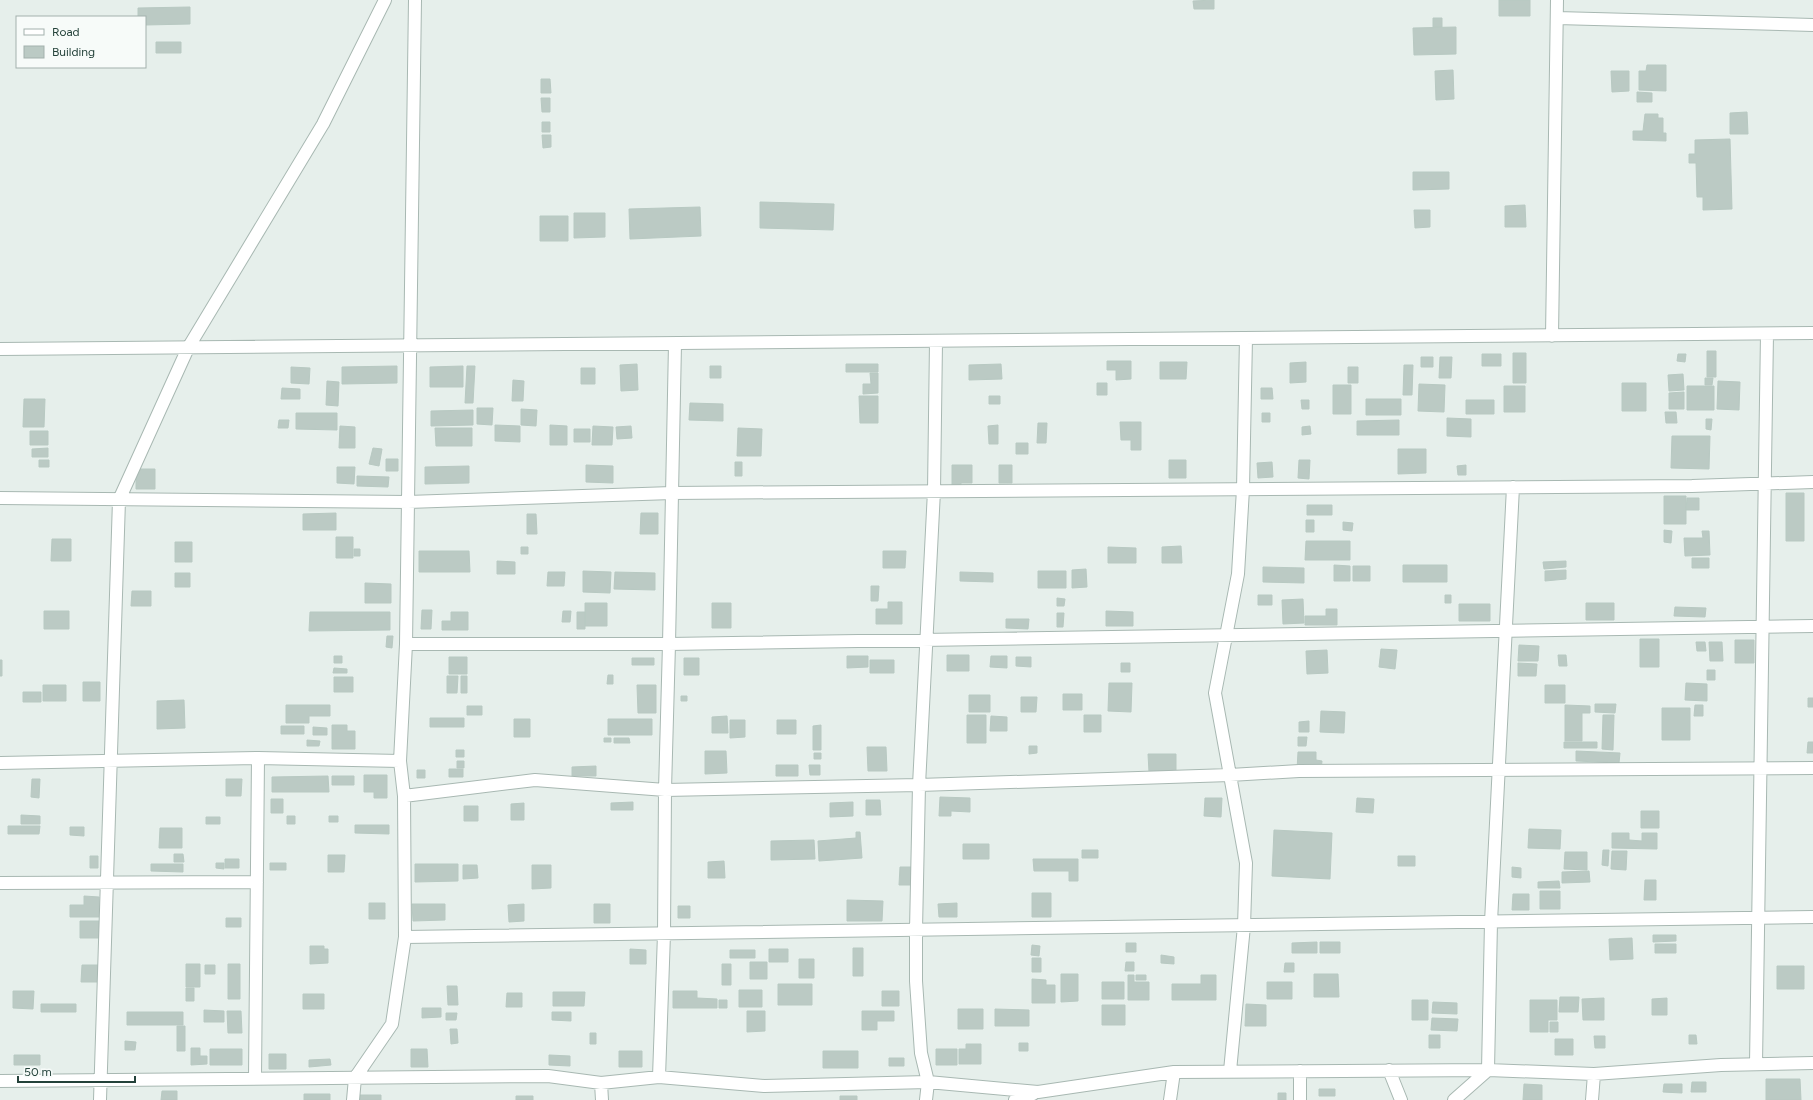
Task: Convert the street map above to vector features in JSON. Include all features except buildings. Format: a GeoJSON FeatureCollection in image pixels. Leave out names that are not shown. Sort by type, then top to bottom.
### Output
{"type":"FeatureCollection","features":[{"type":"Feature","properties":{"kind":"street"},"geometry":{"type":"LineString","coordinates":[[100,1100],[102,1080],[119,500],[188,348],[323,124],[385,0]]}},
{"type":"Feature","properties":{"kind":"street"},"geometry":{"type":"LineString","coordinates":[[354,1100],[355,1078],[392,1024],[405,937],[404,796],[400,761],[406,644],[415,0]]}},
{"type":"Feature","properties":{"kind":"street"},"geometry":{"type":"LineString","coordinates":[[1552,336],[1557,0]]}},
{"type":"Feature","properties":{"kind":"street"},"geometry":{"type":"LineString","coordinates":[[1557,18],[1813,25]]}},
{"type":"Feature","properties":{"kind":"street"},"geometry":{"type":"LineString","coordinates":[[0,349],[188,348],[411,344],[936,342],[1813,333]]}},
{"type":"Feature","properties":{"kind":"street"},"geometry":{"type":"LineString","coordinates":[[1756,1064],[1767,334]]}},
{"type":"Feature","properties":{"kind":"street"},"geometry":{"type":"LineString","coordinates":[[1230,1072],[1244,926],[1246,863],[1215,693],[1238,574],[1243,489],[1246,338]]}},
{"type":"Feature","properties":{"kind":"street"},"geometry":{"type":"LineString","coordinates":[[926,1100],[928,1082],[921,1052],[916,982],[916,930],[919,786],[934,491],[936,342]]}},
{"type":"Feature","properties":{"kind":"street"},"geometry":{"type":"LineString","coordinates":[[659,1077],[664,934],[665,790],[675,344]]}},
{"type":"Feature","properties":{"kind":"street"},"geometry":{"type":"LineString","coordinates":[[0,498],[408,502],[672,493],[1692,486],[1813,482]]}},
{"type":"Feature","properties":{"kind":"street"},"geometry":{"type":"LineString","coordinates":[[1454,1100],[1488,1070],[1491,922],[1513,487]]}},
{"type":"Feature","properties":{"kind":"street"},"geometry":{"type":"LineString","coordinates":[[406,644],[669,644],[1506,629],[1813,626]]}},
{"type":"Feature","properties":{"kind":"street"},"geometry":{"type":"LineString","coordinates":[[256,1078],[258,758]]}},
{"type":"Feature","properties":{"kind":"street"},"geometry":{"type":"LineString","coordinates":[[0,763],[258,758],[400,761]]}},
{"type":"Feature","properties":{"kind":"street"},"geometry":{"type":"LineString","coordinates":[[404,796],[535,780],[665,790],[919,786],[1230,775],[1300,771],[1813,768]]}},
{"type":"Feature","properties":{"kind":"street"},"geometry":{"type":"LineString","coordinates":[[0,883],[257,882]]}},
{"type":"Feature","properties":{"kind":"street"},"geometry":{"type":"LineString","coordinates":[[405,937],[1813,917]]}},
{"type":"Feature","properties":{"kind":"street"},"geometry":{"type":"LineString","coordinates":[[1015,1100],[1174,1072],[1488,1070],[1594,1074],[1721,1065],[1813,1062]]}},
{"type":"Feature","properties":{"kind":"street"},"geometry":{"type":"LineString","coordinates":[[1390,1070],[1401,1100]]}},
{"type":"Feature","properties":{"kind":"street"},"geometry":{"type":"LineString","coordinates":[[1300,1071],[1300,1100]]}},
{"type":"Feature","properties":{"kind":"street"},"geometry":{"type":"LineString","coordinates":[[1170,1100],[1174,1072]]}},
{"type":"Feature","properties":{"kind":"street"},"geometry":{"type":"LineString","coordinates":[[1592,1100],[1594,1074]]}},
{"type":"Feature","properties":{"kind":"street"},"geometry":{"type":"LineString","coordinates":[[0,1081],[548,1076],[601,1083],[659,1077],[764,1086],[928,1082],[1036,1096]]}},
{"type":"Feature","properties":{"kind":"street"},"geometry":{"type":"LineString","coordinates":[[601,1083],[602,1100]]}}]}
